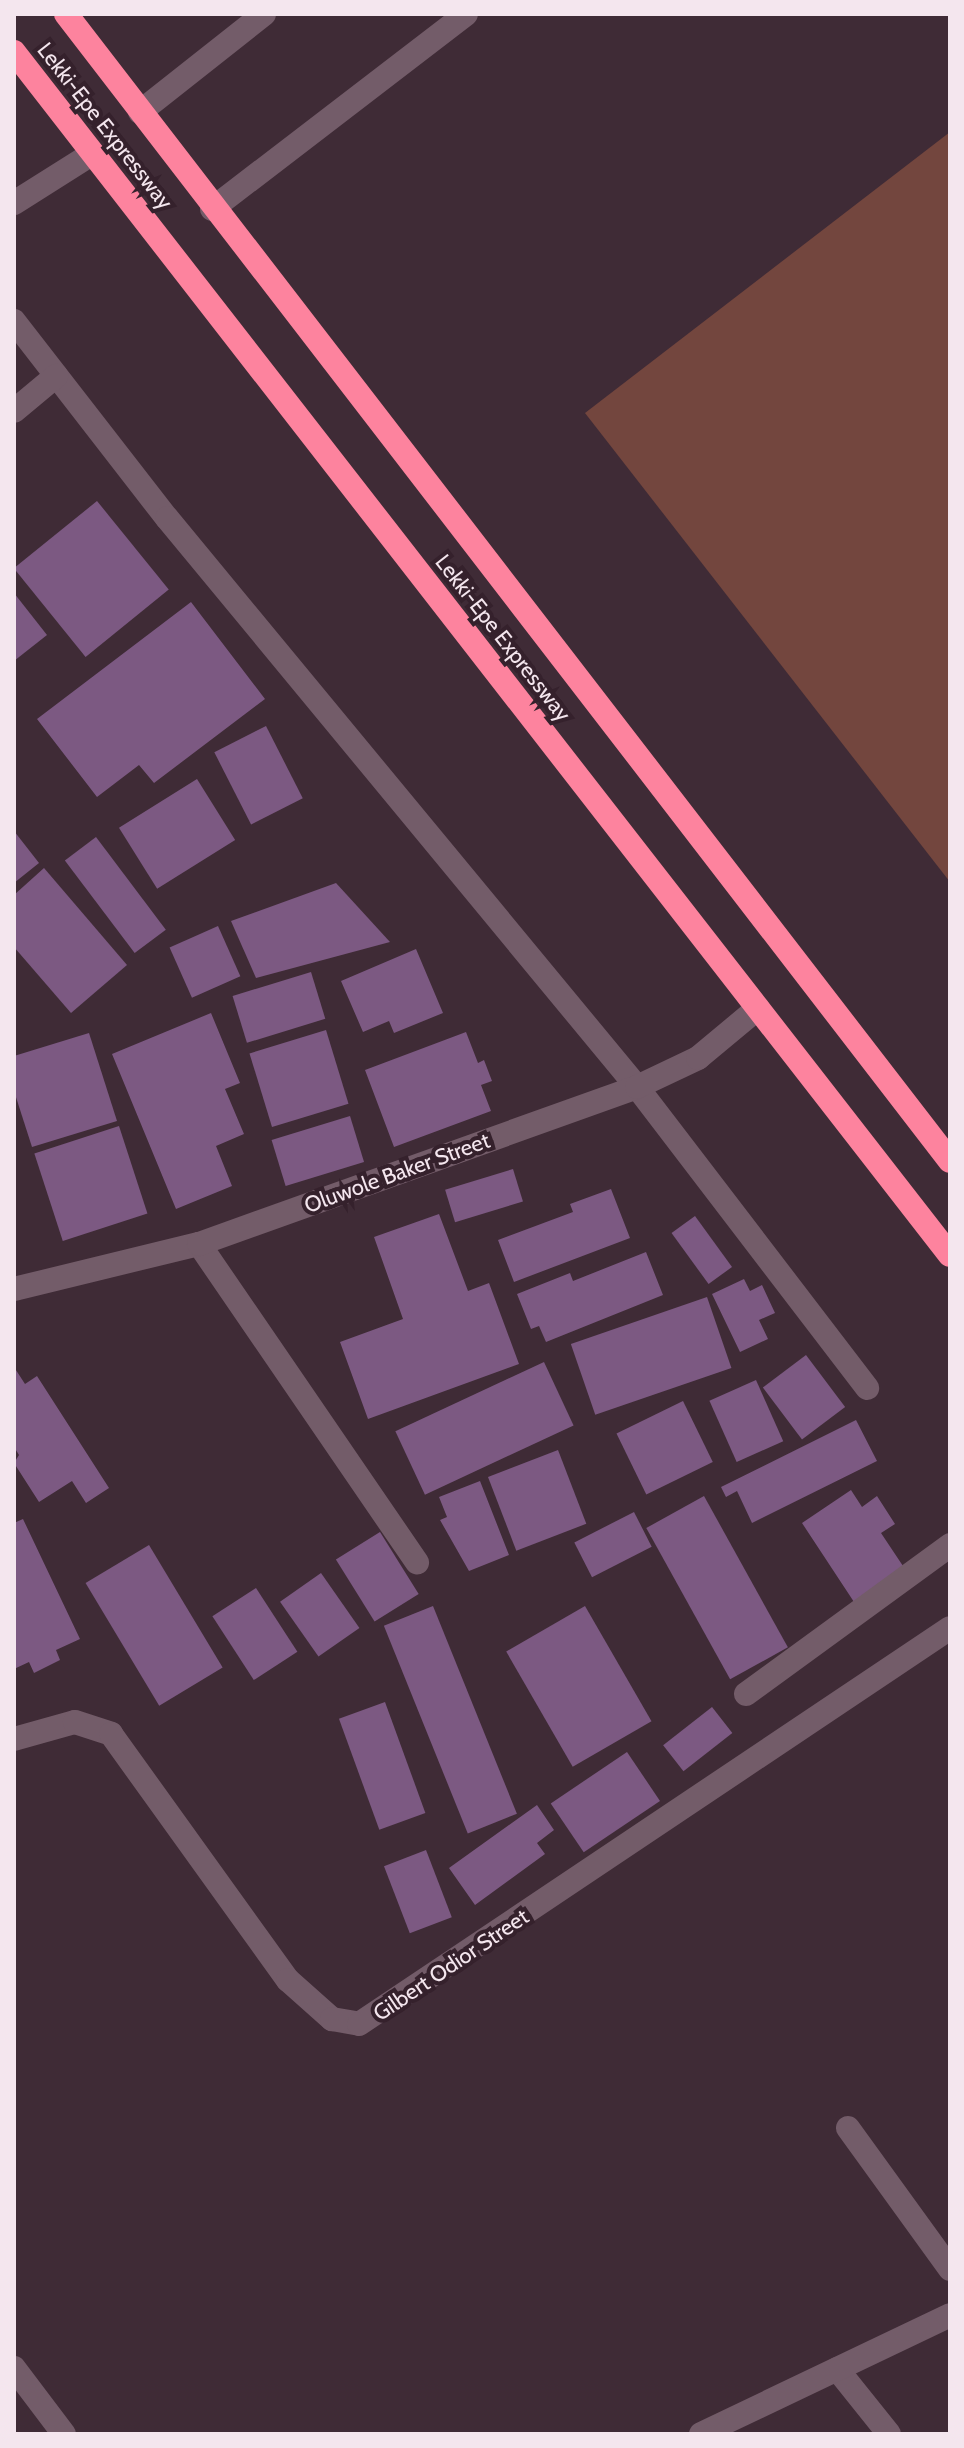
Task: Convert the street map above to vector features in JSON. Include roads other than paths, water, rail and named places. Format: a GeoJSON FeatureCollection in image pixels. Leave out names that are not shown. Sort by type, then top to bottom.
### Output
{"type":"FeatureCollection","features":[{"type":"Feature","properties":{"kind":"highway","name":"Lekki-Epe Expressway"},"geometry":{"type":"LineString","coordinates":[[66,14],[212,209],[950,1161]]}},
{"type":"Feature","properties":{"kind":"highway","name":"Lekki-Epe Expressway"},"geometry":{"type":"LineString","coordinates":[[14,52],[950,1255]]}},
{"type":"Feature","properties":{"kind":"street"},"geometry":{"type":"LineString","coordinates":[[140,112],[264,14]]}},
{"type":"Feature","properties":{"kind":"street"},"geometry":{"type":"LineString","coordinates":[[212,209],[466,14]]}},
{"type":"Feature","properties":{"kind":"street"},"geometry":{"type":"LineString","coordinates":[[14,203],[93,153]]}},
{"type":"Feature","properties":{"kind":"street"},"geometry":{"type":"LineString","coordinates":[[14,321],[637,1087],[867,1388]]}},
{"type":"Feature","properties":{"kind":"street"},"geometry":{"type":"LineString","coordinates":[[14,411],[56,376]]}},
{"type":"Feature","properties":{"kind":"street","name":"Oluwole Baker Street"},"geometry":{"type":"LineString","coordinates":[[14,1289],[199,1244],[637,1087],[698,1058],[758,1008]]}},
{"type":"Feature","properties":{"kind":"street"},"geometry":{"type":"LineString","coordinates":[[199,1244],[417,1562]]}},
{"type":"Feature","properties":{"kind":"street"},"geometry":{"type":"LineString","coordinates":[[746,1694],[950,1545]]}},
{"type":"Feature","properties":{"kind":"street","name":"Gilbert Odior Street"},"geometry":{"type":"LineString","coordinates":[[14,1739],[75,1722],[111,1734],[288,1980],[332,2019],[359,2024],[950,1628]]}},
{"type":"Feature","properties":{"kind":"street"},"geometry":{"type":"LineString","coordinates":[[848,2128],[950,2269]]}},
{"type":"Feature","properties":{"kind":"street"},"geometry":{"type":"LineString","coordinates":[[701,2434],[950,2315]]}},
{"type":"Feature","properties":{"kind":"street"},"geometry":{"type":"LineString","coordinates":[[14,2368],[64,2434]]}},
{"type":"Feature","properties":{"kind":"street"},"geometry":{"type":"LineString","coordinates":[[837,2369],[889,2434]]}}]}
